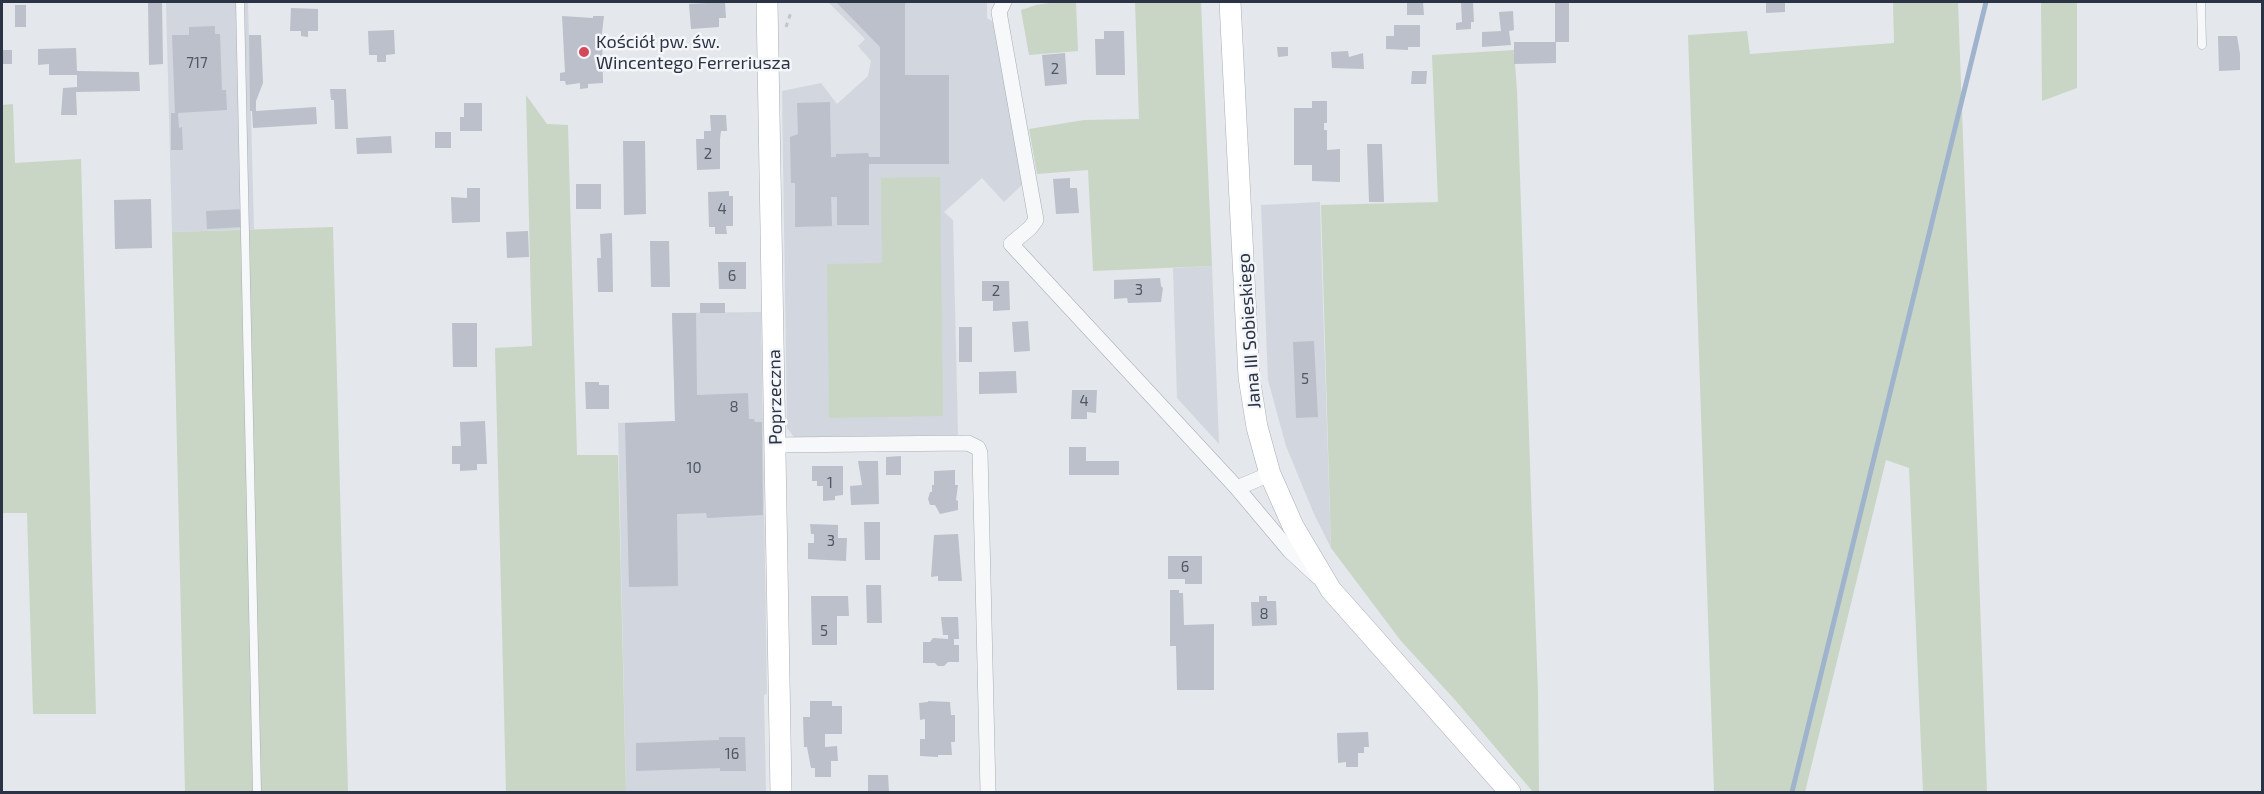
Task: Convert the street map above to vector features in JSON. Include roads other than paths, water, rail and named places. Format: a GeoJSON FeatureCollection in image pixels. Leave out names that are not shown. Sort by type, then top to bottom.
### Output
{"type":"FeatureCollection","features":[{"type":"Feature","properties":{"kind":"main road","name":"Poprzeczna"},"geometry":{"type":"LineString","coordinates":[[767,2],[781,792]]}},
{"type":"Feature","properties":{"kind":"main road","name":"Jana III Sobieskiego"},"geometry":{"type":"LineString","coordinates":[[1230,2],[1249,377],[1257,427],[1269,474],[1293,526],[1331,590],[1510,792]]}},
{"type":"Feature","properties":{"kind":"street"},"geometry":{"type":"LineString","coordinates":[[1004,2],[999,12],[1036,220],[1011,244],[1237,488],[1290,551],[1331,590]]}},
{"type":"Feature","properties":{"kind":"street"},"geometry":{"type":"LineString","coordinates":[[776,445],[968,443],[978,448],[981,453],[988,792]]}},
{"type":"Feature","properties":{"kind":"street"},"geometry":{"type":"LineString","coordinates":[[1237,488],[1269,474]]}},
{"type":"Feature","properties":{"kind":"lane"},"geometry":{"type":"LineString","coordinates":[[240,2],[257,792]]}},
{"type":"Feature","properties":{"kind":"lane"},"geometry":{"type":"LineString","coordinates":[[2201,2],[2202,45]]}},
{"type":"Feature","properties":{"kind":"waterway"},"geometry":{"type":"LineString","coordinates":[[1792,792],[1986,2]]}},
{"type":"Feature","properties":{"kind":"place","name":"Kościół pw. św. Wincentego Ferreriusza"},"geometry":{"type":"Point","coordinates":[584,52]}}]}
